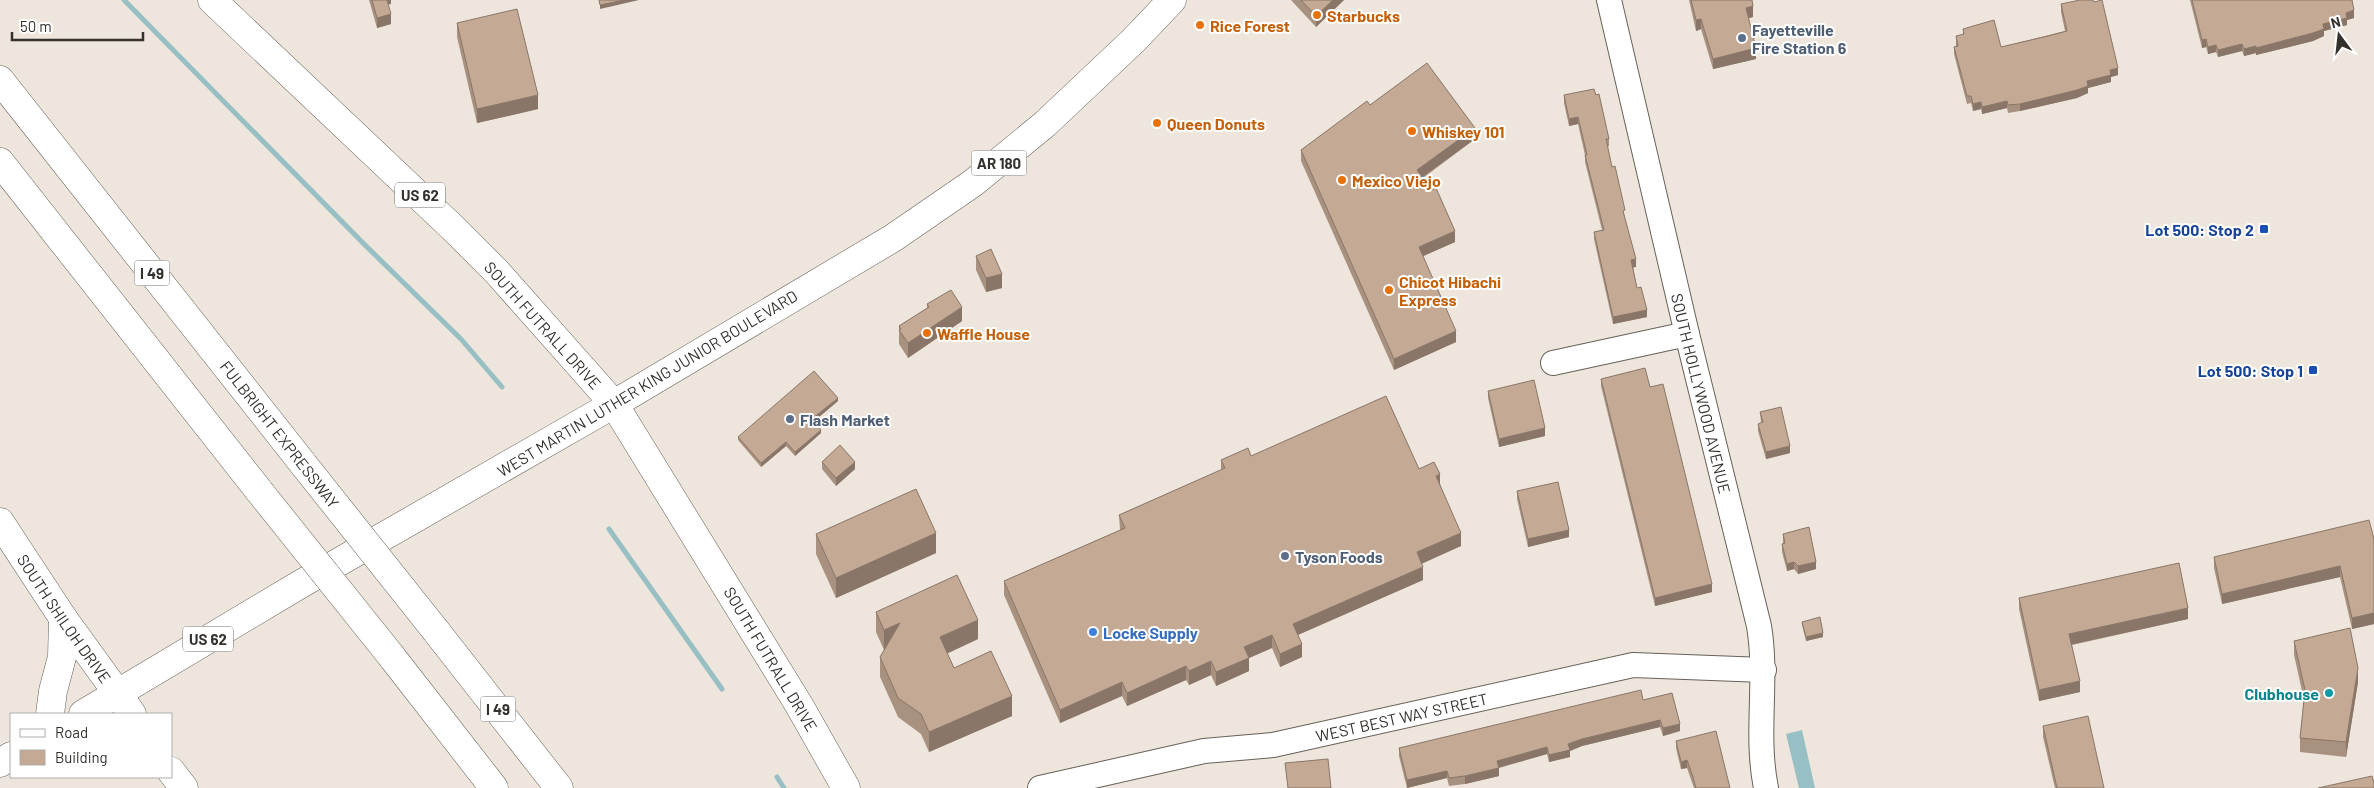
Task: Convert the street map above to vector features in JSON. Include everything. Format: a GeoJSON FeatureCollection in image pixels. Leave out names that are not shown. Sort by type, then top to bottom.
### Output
{"type":"FeatureCollection","features":[{"type":"Feature","properties":{"kind":"main road","name":"SOUTH FUTRALL DRIVE"},"geometry":{"type":"LineString","coordinates":[[212,0],[454,229],[502,278],[614,404],[799,705],[846,788]]}},
{"type":"Feature","properties":{"kind":"main road","name":"WEST MARTIN LUTHER KING JUNIOR BOULEVARD"},"geometry":{"type":"LineString","coordinates":[[87,713],[125,704],[299,585],[691,360],[772,308],[893,238],[973,183],[1046,124],[1134,40],[1172,0]]}},
{"type":"Feature","properties":{"kind":"main road","name":"FULBRIGHT EXPRESSWAY"},"geometry":{"type":"LineString","coordinates":[[0,80],[559,788]]}},
{"type":"Feature","properties":{"kind":"main road"},"geometry":{"type":"LineString","coordinates":[[0,162],[494,788]]}},
{"type":"Feature","properties":{"kind":"main road","name":"SOUTH SHILOH DRIVE"},"geometry":{"type":"LineString","coordinates":[[0,522],[63,618],[125,704]]}},
{"type":"Feature","properties":{"kind":"main road"},"geometry":{"type":"LineString","coordinates":[[50,713],[53,691],[62,657],[63,618]]}},
{"type":"Feature","properties":{"kind":"main road"},"geometry":{"type":"LineString","coordinates":[[172,772],[184,788]]}},
{"type":"Feature","properties":{"kind":"street","name":"SOUTH HOLLYWOOD AVENUE"},"geometry":{"type":"LineString","coordinates":[[1609,0],[1687,334],[1760,626],[1764,670],[1760,738],[1766,788]]}},
{"type":"Feature","properties":{"kind":"street"},"geometry":{"type":"LineString","coordinates":[[1553,363],[1687,334]]}},
{"type":"Feature","properties":{"kind":"street","name":"WEST BEST WAY STREET"},"geometry":{"type":"LineString","coordinates":[[1040,788],[1204,750],[1273,745],[1633,665],[1764,670]]}},
{"type":"Feature","properties":{"kind":"water"},"geometry":{"type":"Polygon","coordinates":[[[1802,730],[1815,788],[1799,788],[1786,734],[1802,730]]]}},
{"type":"Feature","properties":{"kind":"building"},"geometry":{"type":"Polygon","coordinates":[[[372,0],[387,0],[391,14],[377,18],[372,0]]]}},
{"type":"Feature","properties":{"kind":"building"},"geometry":{"type":"Polygon","coordinates":[[[599,0],[624,0],[600,5],[599,0]]]}},
{"type":"Feature","properties":{"kind":"building"},"geometry":{"type":"Polygon","coordinates":[[[1301,0],[1333,0],[1316,16],[1301,0]]]}},
{"type":"Feature","properties":{"kind":"building"},"geometry":{"type":"Polygon","coordinates":[[[1691,0],[1752,0],[1753,6],[1746,8],[1756,48],[1713,59],[1701,19],[1696,20],[1691,0]]]}},
{"type":"Feature","properties":{"kind":"building"},"geometry":{"type":"Polygon","coordinates":[[[2080,0],[2093,0],[2094,2],[2102,0],[2118,68],[2110,70],[2111,75],[2087,81],[2088,86],[2077,90],[2020,104],[2008,105],[2007,101],[1982,107],[1981,102],[1973,104],[1971,96],[1967,96],[1954,47],[1958,46],[1956,36],[1964,34],[1963,29],[1994,20],[2001,47],[2048,36],[2067,31],[2061,4],[2080,0]]]}},
{"type":"Feature","properties":{"kind":"building"},"geometry":{"type":"Polygon","coordinates":[[[2192,0],[2352,0],[2354,10],[2346,13],[2347,18],[2323,24],[2324,29],[2313,33],[2256,48],[2256,46],[2244,49],[2242,44],[2218,50],[2216,45],[2208,47],[2206,39],[2202,40],[2192,0]]]}},
{"type":"Feature","properties":{"kind":"building"},"geometry":{"type":"Polygon","coordinates":[[[517,9],[538,95],[477,109],[457,23],[517,9]]]}},
{"type":"Feature","properties":{"kind":"building"},"geometry":{"type":"Polygon","coordinates":[[[1427,63],[1475,128],[1417,170],[1432,190],[1436,188],[1455,231],[1419,247],[1456,331],[1394,359],[1301,150],[1367,101],[1370,105],[1427,63]]]}},
{"type":"Feature","properties":{"kind":"building"},"geometry":{"type":"Polygon","coordinates":[[[1594,89],[1596,95],[1599,94],[1609,139],[1606,139],[1612,167],[1615,166],[1625,210],[1623,211],[1636,259],[1631,260],[1637,288],[1641,287],[1647,310],[1613,317],[1594,232],[1604,230],[1585,155],[1587,155],[1578,117],[1569,119],[1564,95],[1594,89]]]}},
{"type":"Feature","properties":{"kind":"building"},"geometry":{"type":"Polygon","coordinates":[[[991,249],[1002,274],[986,278],[976,256],[991,249]]]}},
{"type":"Feature","properties":{"kind":"building"},"geometry":{"type":"Polygon","coordinates":[[[951,290],[962,307],[908,343],[899,330],[901,329],[899,326],[929,307],[927,304],[951,290]]]}},
{"type":"Feature","properties":{"kind":"building"},"geometry":{"type":"Polygon","coordinates":[[[1645,368],[1650,387],[1663,384],[1712,584],[1655,598],[1601,379],[1645,368]]]}},
{"type":"Feature","properties":{"kind":"building","name":"Flash Market"},"geometry":{"type":"Polygon","coordinates":[[[814,371],[838,398],[812,419],[821,430],[795,452],[786,442],[761,463],[738,437],[814,371]]]}},
{"type":"Feature","properties":{"kind":"building"},"geometry":{"type":"Polygon","coordinates":[[[1534,380],[1545,428],[1499,439],[1488,391],[1534,380]]]}},
{"type":"Feature","properties":{"kind":"building","name":"Tyson Foods"},"geometry":{"type":"Polygon","coordinates":[[[1386,396],[1419,469],[1434,462],[1440,474],[1436,476],[1461,533],[1417,552],[1423,567],[1293,624],[1302,644],[1280,654],[1272,635],[1244,647],[1249,658],[1216,672],[1211,661],[1189,671],[1186,666],[1127,693],[1122,682],[1060,710],[1004,581],[1125,528],[1119,515],[1225,468],[1221,460],[1248,448],[1251,456],[1386,396]]]}},
{"type":"Feature","properties":{"kind":"building"},"geometry":{"type":"Polygon","coordinates":[[[1781,407],[1790,446],[1766,452],[1758,424],[1763,422],[1760,412],[1781,407]]]}},
{"type":"Feature","properties":{"kind":"building"},"geometry":{"type":"Polygon","coordinates":[[[840,445],[855,462],[836,478],[822,462],[840,445]]]}},
{"type":"Feature","properties":{"kind":"building"},"geometry":{"type":"Polygon","coordinates":[[[1558,482],[1569,530],[1528,539],[1517,491],[1558,482]]]}},
{"type":"Feature","properties":{"kind":"building"},"geometry":{"type":"Polygon","coordinates":[[[916,489],[936,533],[836,578],[816,534],[916,489]]]}},
{"type":"Feature","properties":{"kind":"building"},"geometry":{"type":"Polygon","coordinates":[[[2369,520],[2374,539],[2374,613],[2352,618],[2340,566],[2222,594],[2214,557],[2369,520]]]}},
{"type":"Feature","properties":{"kind":"building"},"geometry":{"type":"Polygon","coordinates":[[[1809,527],[1816,562],[1798,566],[1794,562],[1787,564],[1782,544],[1785,543],[1783,534],[1809,527]]]}},
{"type":"Feature","properties":{"kind":"building"},"geometry":{"type":"Polygon","coordinates":[[[2179,563],[2188,608],[2069,634],[2080,681],[2039,690],[2019,598],[2179,563]]]}},
{"type":"Feature","properties":{"kind":"building"},"geometry":{"type":"Polygon","coordinates":[[[957,575],[978,620],[940,637],[954,668],[991,651],[1012,696],[929,732],[921,714],[898,698],[880,657],[900,623],[884,630],[876,612],[957,575]]]}},
{"type":"Feature","properties":{"kind":"building"},"geometry":{"type":"Polygon","coordinates":[[[1820,617],[1823,633],[1806,637],[1802,622],[1820,617]]]}},
{"type":"Feature","properties":{"kind":"building","name":"Clubhouse"},"geometry":{"type":"Polygon","coordinates":[[[2350,628],[2358,668],[2346,742],[2300,738],[2305,690],[2294,641],[2350,628]]]}},
{"type":"Feature","properties":{"kind":"building"},"geometry":{"type":"Polygon","coordinates":[[[1641,690],[1643,700],[1672,693],[1680,724],[1663,728],[1660,720],[1582,739],[1568,744],[1570,750],[1549,755],[1547,747],[1497,761],[1499,768],[1449,778],[1447,771],[1407,780],[1399,748],[1641,690]]]}},
{"type":"Feature","properties":{"kind":"building"},"geometry":{"type":"Polygon","coordinates":[[[2088,716],[2104,788],[2057,788],[2043,726],[2088,716]]]}},
{"type":"Feature","properties":{"kind":"building"},"geometry":{"type":"Polygon","coordinates":[[[1716,731],[1730,788],[1696,788],[1687,760],[1681,762],[1676,741],[1716,731]]]}},
{"type":"Feature","properties":{"kind":"building"},"geometry":{"type":"Polygon","coordinates":[[[1328,759],[1331,788],[1288,788],[1285,763],[1328,759]]]}},
{"type":"Feature","properties":{"kind":"building"},"geometry":{"type":"Polygon","coordinates":[[[2372,776],[2374,788],[2318,788],[2372,776]]]}},
{"type":"Feature","properties":{"kind":"waterway"},"geometry":{"type":"LineString","coordinates":[[124,0],[365,245],[461,339],[502,387]]}},
{"type":"Feature","properties":{"kind":"waterway"},"geometry":{"type":"LineString","coordinates":[[609,529],[722,689]]}},
{"type":"Feature","properties":{"kind":"waterway"},"geometry":{"type":"LineString","coordinates":[[777,777],[784,788]]}},
{"type":"Feature","properties":{"kind":"place","name":"Starbucks"},"geometry":{"type":"Point","coordinates":[1317,15]}},
{"type":"Feature","properties":{"kind":"place","name":"Rice Forest"},"geometry":{"type":"Point","coordinates":[1200,25]}},
{"type":"Feature","properties":{"kind":"place","name":"Fayetteville Fire Station 6"},"geometry":{"type":"Point","coordinates":[1742,38]}},
{"type":"Feature","properties":{"kind":"place","name":"Queen Donuts"},"geometry":{"type":"Point","coordinates":[1157,123]}},
{"type":"Feature","properties":{"kind":"place","name":"Whiskey 101"},"geometry":{"type":"Point","coordinates":[1412,131]}},
{"type":"Feature","properties":{"kind":"place","name":"Mexico Viejo"},"geometry":{"type":"Point","coordinates":[1342,180]}},
{"type":"Feature","properties":{"kind":"place","name":"Lot 500: Stop 2"},"geometry":{"type":"Point","coordinates":[2264,229]}},
{"type":"Feature","properties":{"kind":"place","name":"Chicot Hibachi Express"},"geometry":{"type":"Point","coordinates":[1389,290]}},
{"type":"Feature","properties":{"kind":"place","name":"Waffle House"},"geometry":{"type":"Point","coordinates":[927,333]}},
{"type":"Feature","properties":{"kind":"place","name":"Lot 500: Stop 1"},"geometry":{"type":"Point","coordinates":[2313,370]}},
{"type":"Feature","properties":{"kind":"place","name":"Flash Market"},"geometry":{"type":"Point","coordinates":[790,419]}},
{"type":"Feature","properties":{"kind":"place","name":"Tyson Foods"},"geometry":{"type":"Point","coordinates":[1285,556]}},
{"type":"Feature","properties":{"kind":"place","name":"Locke Supply"},"geometry":{"type":"Point","coordinates":[1093,632]}},
{"type":"Feature","properties":{"kind":"place","name":"Clubhouse"},"geometry":{"type":"Point","coordinates":[2329,693]}}]}
